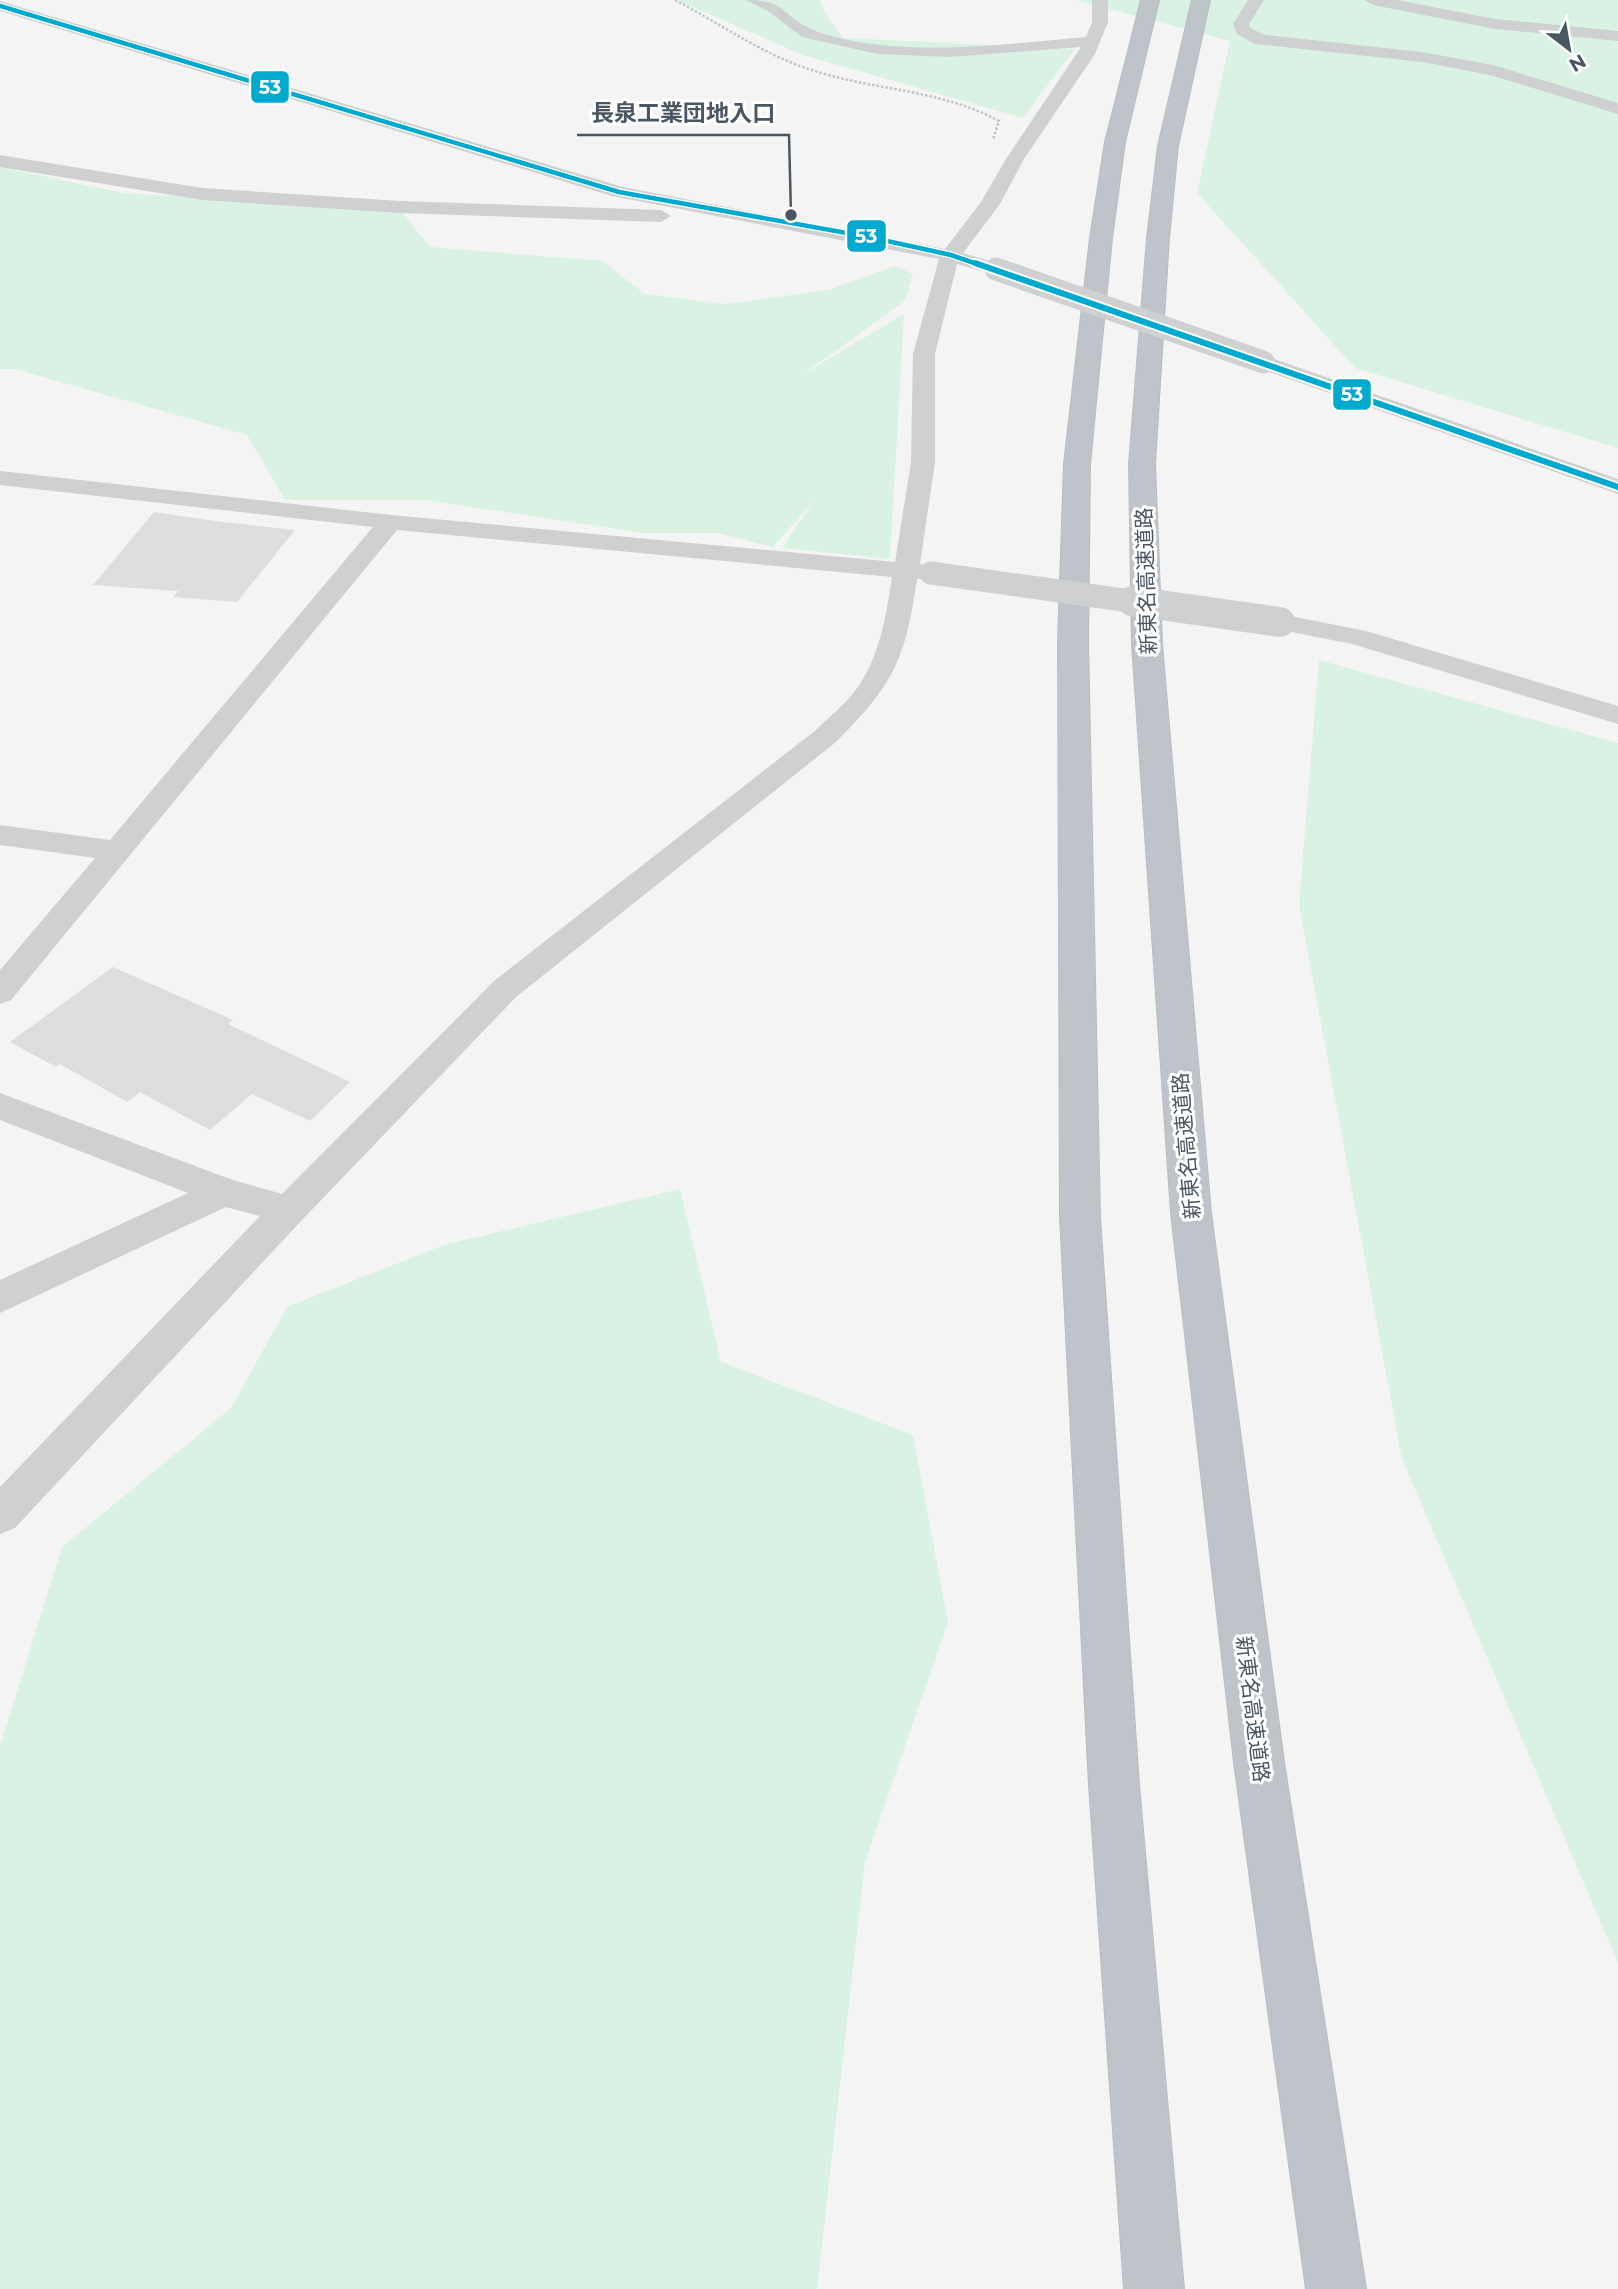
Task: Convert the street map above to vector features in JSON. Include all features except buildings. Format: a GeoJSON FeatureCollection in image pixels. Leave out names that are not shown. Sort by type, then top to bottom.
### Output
{"type":"FeatureCollection","features":[{"type":"Feature","properties":{"kind":"highway"},"geometry":{"type":"LineString","coordinates":[[1150,0],[1115,142],[1089,345],[1077,464],[1073,642],[1080,1217],[1114,1785],[1154,2289]]}},
{"type":"Feature","properties":{"kind":"highway","name":"新東名高速道路"},"geometry":{"type":"LineString","coordinates":[[1201,0],[1168,146],[1158,238],[1142,464],[1147,644],[1191,1213],[1259,1762],[1336,2289]]}},
{"type":"Feature","properties":{"kind":"street"},"geometry":{"type":"LineString","coordinates":[[754,0],[775,9],[787,22],[806,33],[862,47],[992,51],[1093,41]]}},
{"type":"Feature","properties":{"kind":"street"},"geometry":{"type":"LineString","coordinates":[[0,1515],[289,1210],[505,989],[826,736],[865,697],[883,668],[918,572],[924,354],[942,277],[951,255],[990,204],[1015,159],[1060,97],[1093,41],[1100,22],[1100,0]]}},
{"type":"Feature","properties":{"kind":"street"},"geometry":{"type":"LineString","coordinates":[[1256,0],[1241,24],[1243,31],[1261,40],[1422,57],[1493,70],[1618,109]]}},
{"type":"Feature","properties":{"kind":"street"},"geometry":{"type":"LineString","coordinates":[[1373,0],[1495,24],[1618,36]]}},
{"type":"Feature","properties":{"kind":"street"},"geometry":{"type":"LineString","coordinates":[[0,6],[619,192],[692,209],[868,236],[951,255],[1618,487]]}},
{"type":"Feature","properties":{"kind":"street"},"geometry":{"type":"LineString","coordinates":[[0,161],[202,194],[335,204],[656,218],[692,209]]}},
{"type":"Feature","properties":{"kind":"street"},"geometry":{"type":"LineString","coordinates":[[0,499],[9,479],[391,522],[918,572],[1280,622],[1357,637],[1618,715]]}},
{"type":"Feature","properties":{"kind":"street"},"geometry":{"type":"LineString","coordinates":[[0,992],[391,522]]}},
{"type":"Feature","properties":{"kind":"street"},"geometry":{"type":"LineString","coordinates":[[0,835],[116,851]]}},
{"type":"Feature","properties":{"kind":"street"},"geometry":{"type":"LineString","coordinates":[[0,1106],[224,1192],[289,1210]]}},
{"type":"Feature","properties":{"kind":"street"},"geometry":{"type":"LineString","coordinates":[[0,1297],[224,1192]]}},
{"type":"Feature","properties":{"kind":"path"},"geometry":{"type":"LineString","coordinates":[[675,0],[742,40],[799,67],[927,94],[988,114],[999,121],[990,148]]}},
{"type":"Feature","properties":{"kind":"green space"},"geometry":{"type":"Polygon","coordinates":[[[677,0],[820,0],[825,13],[843,38],[1075,49],[1023,118],[803,55],[677,0]]]}},
{"type":"Feature","properties":{"kind":"green space"},"geometry":{"type":"Polygon","coordinates":[[[1076,0],[1618,0],[1618,448],[1355,368],[1197,193],[1230,41],[1076,0]]]}},
{"type":"Feature","properties":{"kind":"green space"},"geometry":{"type":"Polygon","coordinates":[[[0,167],[123,193],[400,210],[430,247],[602,261],[645,294],[725,304],[829,290],[894,266],[913,274],[905,301],[802,375],[904,314],[890,559],[782,548],[814,500],[773,547],[718,533],[643,533],[425,500],[285,500],[247,435],[15,369],[0,369],[0,167]]]}},
{"type":"Feature","properties":{"kind":"green space"},"geometry":{"type":"Polygon","coordinates":[[[1319,660],[1618,743],[1618,1963],[1402,1459],[1299,905],[1319,660]]]}},
{"type":"Feature","properties":{"kind":"green space"},"geometry":{"type":"Polygon","coordinates":[[[680,1189],[721,1362],[913,1435],[948,1622],[865,1862],[817,2289],[0,2289],[0,1746],[62,1547],[231,1408],[287,1307],[444,1245],[680,1189]]]}},
{"type":"Feature","properties":{"kind":"transit line","name":"53"},"geometry":{"type":"LineString","coordinates":[[0,6],[619,192],[869,237],[951,255],[1618,487]]}},
{"type":"Feature","properties":{"kind":"place","name":"長泉工業団地入口"},"geometry":{"type":"Point","coordinates":[791,215]}}]}
